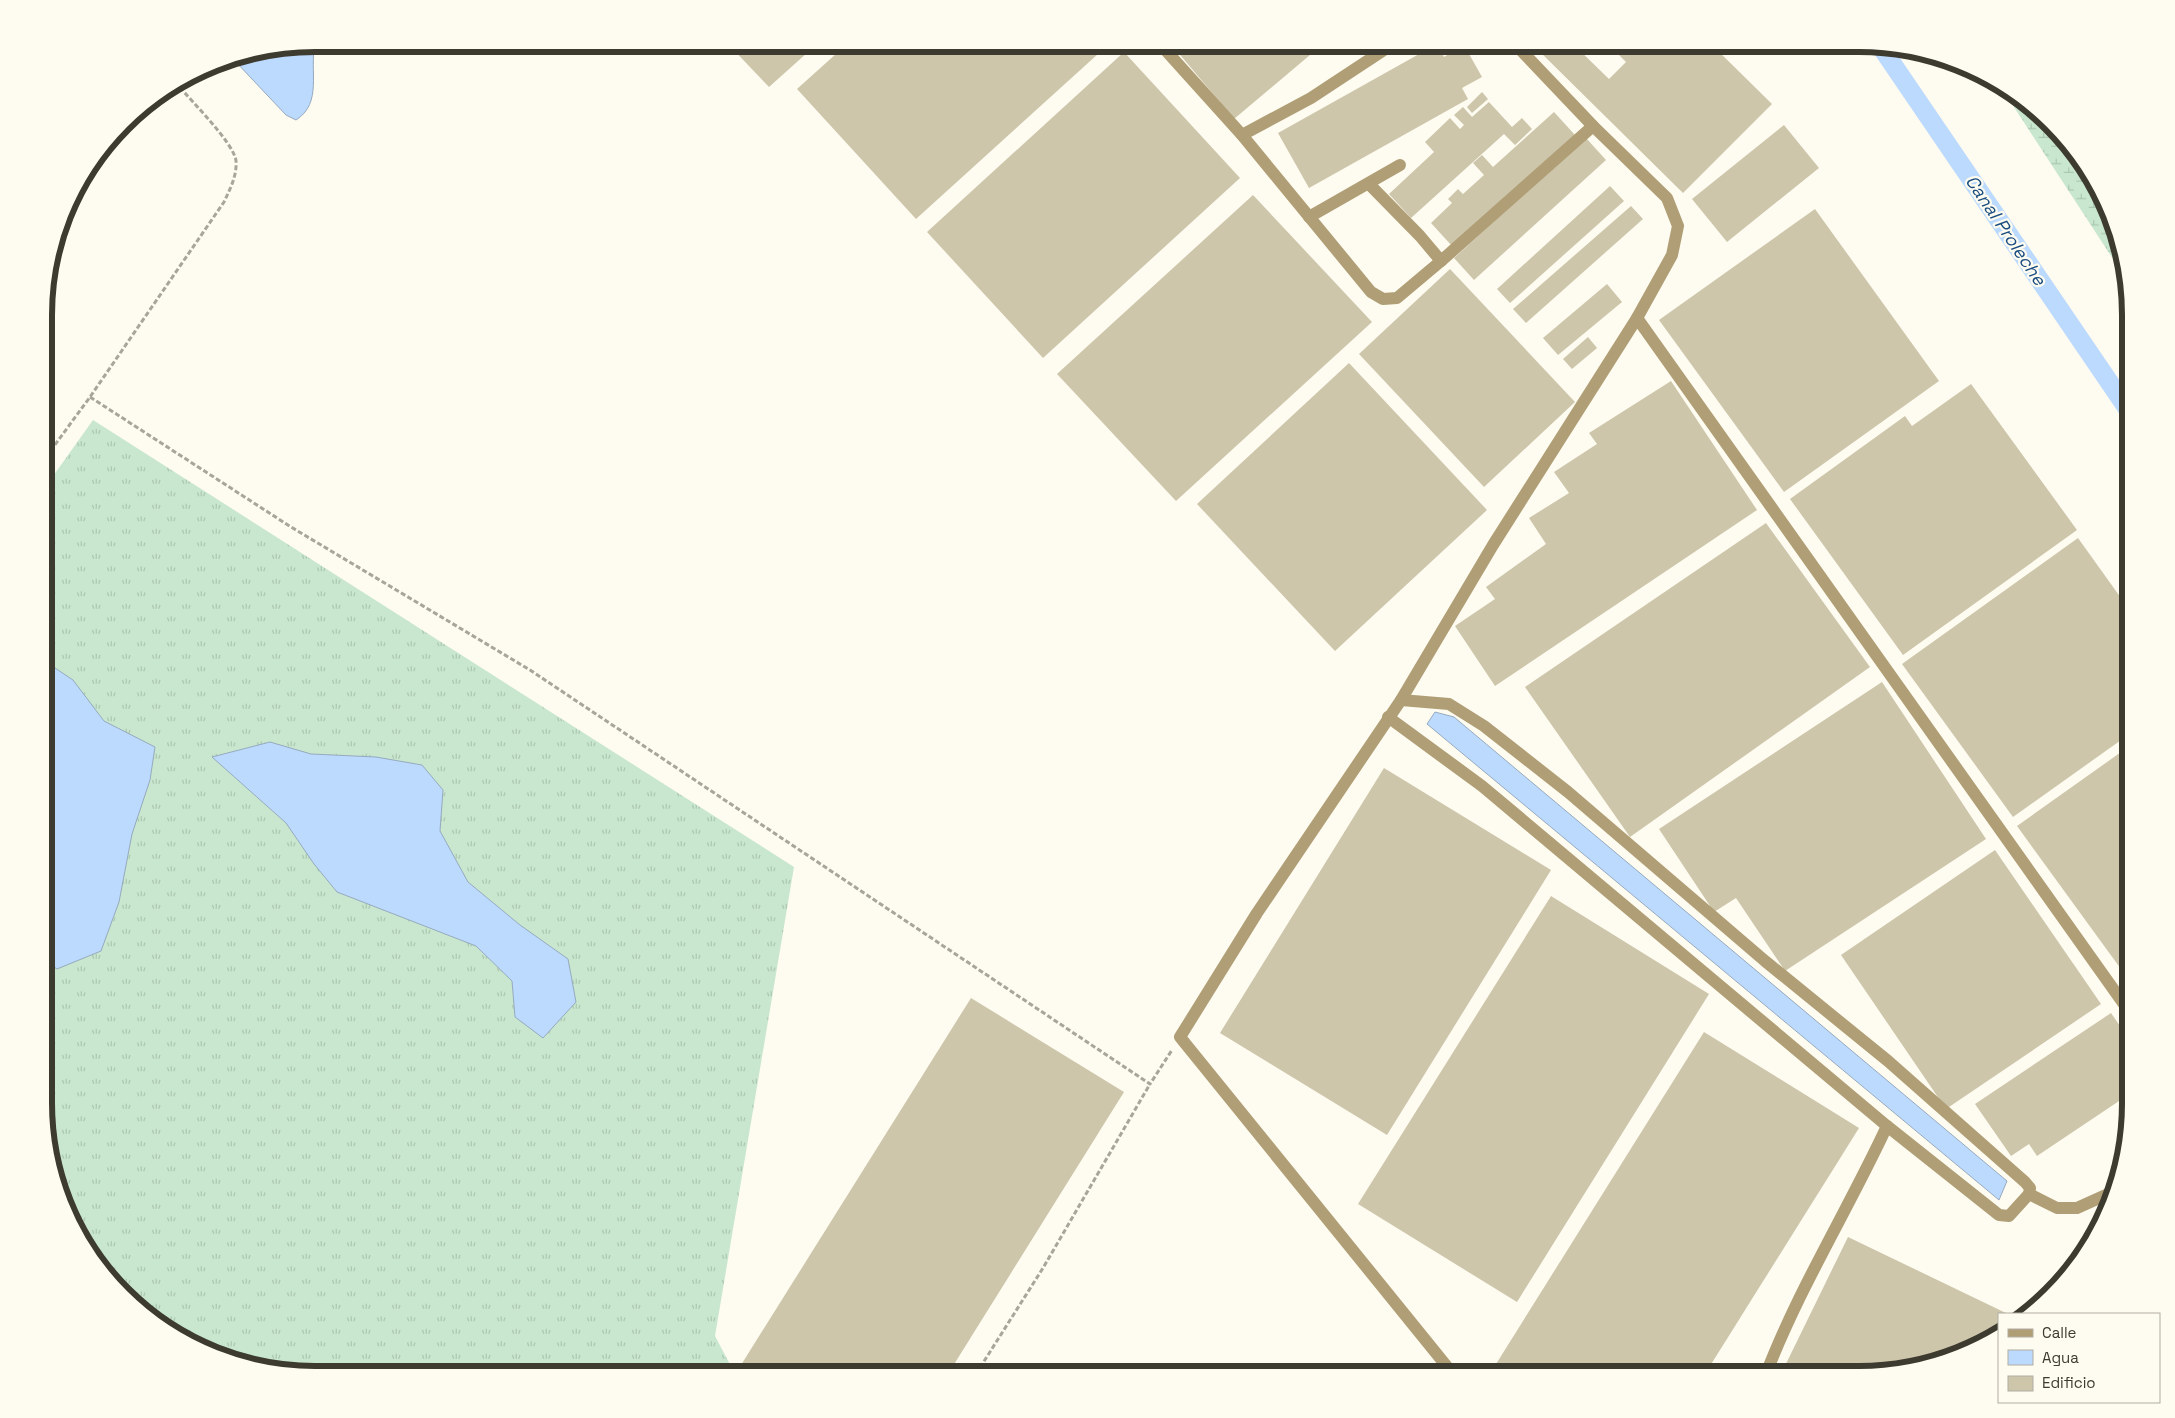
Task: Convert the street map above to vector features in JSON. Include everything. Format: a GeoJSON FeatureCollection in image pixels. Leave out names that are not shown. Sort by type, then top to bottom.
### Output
{"type":"FeatureCollection","features":[{"type":"Feature","properties":{"kind":"lane"},"geometry":{"type":"LineString","coordinates":[[1167,52],[1242,136],[1371,292],[1383,299],[1397,298],[1593,126]]}},
{"type":"Feature","properties":{"kind":"lane"},"geometry":{"type":"LineString","coordinates":[[1242,136],[1311,98],[1381,52]]}},
{"type":"Feature","properties":{"kind":"lane"},"geometry":{"type":"LineString","coordinates":[[1447,1366],[1180,1037],[1257,913],[1401,700],[1493,545],[1637,318],[1672,255],[1678,226],[1667,198],[1593,126],[1523,52]]}},
{"type":"Feature","properties":{"kind":"lane"},"geometry":{"type":"LineString","coordinates":[[1309,217],[1400,165]]}},
{"type":"Feature","properties":{"kind":"lane"},"geometry":{"type":"LineString","coordinates":[[1369,184],[1420,236],[1441,261]]}},
{"type":"Feature","properties":{"kind":"lane"},"geometry":{"type":"LineString","coordinates":[[1637,318],[2122,1001]]}},
{"type":"Feature","properties":{"kind":"lane"},"geometry":{"type":"LineString","coordinates":[[1388,718],[1482,786],[1887,1126],[2000,1215],[2009,1216],[2029,1194],[2030,1188],[2026,1182],[1888,1060],[1765,961],[1568,792],[1499,738],[1448,704],[1401,700]]}},
{"type":"Feature","properties":{"kind":"lane"},"geometry":{"type":"LineString","coordinates":[[1770,1366],[1822,1252],[1865,1173],[1887,1126]]}},
{"type":"Feature","properties":{"kind":"lane"},"geometry":{"type":"LineString","coordinates":[[2029,1194],[2057,1208],[2077,1208],[2106,1195]]}},
{"type":"Feature","properties":{"kind":"path"},"geometry":{"type":"LineString","coordinates":[[52,449],[90,397],[224,202],[233,183],[236,161],[230,145],[182,89]]}},
{"type":"Feature","properties":{"kind":"path"},"geometry":{"type":"LineString","coordinates":[[90,397],[291,528],[530,670],[1150,1084]]}},
{"type":"Feature","properties":{"kind":"path"},"geometry":{"type":"LineString","coordinates":[[981,1366],[1043,1268],[1150,1084],[1180,1037]]}},
{"type":"Feature","properties":{"kind":"green space"},"geometry":{"type":"Polygon","coordinates":[[[2009,99],[2046,129],[2078,169],[2103,215],[2114,247],[2117,266],[2009,99]]]}},
{"type":"Feature","properties":{"kind":"green space"},"geometry":{"type":"Polygon","coordinates":[[[93,420],[794,867],[715,1336],[731,1366],[315,1366],[281,1363],[231,1352],[184,1330],[155,1311],[129,1289],[107,1263],[88,1234],[72,1203],[61,1171],[53,1120],[52,478],[93,420]]]}},
{"type":"Feature","properties":{"kind":"water"},"geometry":{"type":"Polygon","coordinates":[[[314,52],[310,105],[296,120],[286,115],[238,64],[281,55],[314,52]]]}},
{"type":"Feature","properties":{"kind":"water"},"geometry":{"type":"Polygon","coordinates":[[[52,666],[73,680],[104,721],[155,747],[150,780],[132,834],[119,902],[101,951],[57,969],[52,965],[52,666]]]}},
{"type":"Feature","properties":{"kind":"water"},"geometry":{"type":"Polygon","coordinates":[[[1435,712],[1454,717],[2007,1181],[1999,1200],[1427,724],[1435,712]]]}},
{"type":"Feature","properties":{"kind":"water"},"geometry":{"type":"Polygon","coordinates":[[[270,742],[311,754],[376,757],[422,765],[443,790],[440,831],[468,882],[520,925],[568,959],[576,1002],[543,1038],[515,1017],[512,981],[476,946],[337,892],[314,864],[286,823],[212,757],[270,742]]]}},
{"type":"Feature","properties":{"kind":"building"},"geometry":{"type":"Polygon","coordinates":[[[736,52],[808,52],[769,87],[736,52]]]}},
{"type":"Feature","properties":{"kind":"building"},"geometry":{"type":"Polygon","coordinates":[[[838,52],[1100,52],[916,219],[797,89],[838,52]]]}},
{"type":"Feature","properties":{"kind":"building"},"geometry":{"type":"Polygon","coordinates":[[[1124,52],[1240,178],[1043,358],[927,232],[1124,52]]]}},
{"type":"Feature","properties":{"kind":"building"},"geometry":{"type":"Polygon","coordinates":[[[1178,52],[1314,52],[1234,119],[1178,52]]]}},
{"type":"Feature","properties":{"kind":"building"},"geometry":{"type":"Polygon","coordinates":[[[1423,52],[1441,52],[1444,57],[1452,52],[1468,52],[1482,77],[1462,88],[1468,99],[1309,188],[1278,133],[1423,52]]]}},
{"type":"Feature","properties":{"kind":"building"},"geometry":{"type":"Polygon","coordinates":[[[1540,52],[1581,52],[1609,79],[1626,62],[1616,52],[1719,52],[1772,104],[1683,193],[1540,52]]]}},
{"type":"Feature","properties":{"kind":"building"},"geometry":{"type":"Polygon","coordinates":[[[1482,92],[1488,99],[1472,113],[1467,107],[1482,92]]]}},
{"type":"Feature","properties":{"kind":"building"},"geometry":{"type":"Polygon","coordinates":[[[1489,102],[1512,127],[1522,118],[1532,129],[1515,145],[1504,134],[1411,218],[1389,194],[1434,152],[1425,142],[1450,118],[1460,129],[1464,125],[1454,115],[1463,107],[1472,117],[1489,102]]]}},
{"type":"Feature","properties":{"kind":"building"},"geometry":{"type":"Polygon","coordinates":[[[1554,112],[1575,135],[1452,246],[1431,223],[1452,203],[1448,199],[1458,189],[1463,194],[1484,175],[1473,163],[1482,155],[1493,167],[1554,112]]]}},
{"type":"Feature","properties":{"kind":"building"},"geometry":{"type":"Polygon","coordinates":[[[1784,125],[1819,168],[1727,242],[1692,199],[1784,125]]]}},
{"type":"Feature","properties":{"kind":"building"},"geometry":{"type":"Polygon","coordinates":[[[1586,138],[1606,160],[1474,280],[1454,258],[1586,138]]]}},
{"type":"Feature","properties":{"kind":"building"},"geometry":{"type":"Polygon","coordinates":[[[1610,186],[1624,201],[1510,303],[1497,289],[1610,186]]]}},
{"type":"Feature","properties":{"kind":"building"},"geometry":{"type":"Polygon","coordinates":[[[1253,195],[1372,322],[1176,501],[1057,374],[1253,195]]]}},
{"type":"Feature","properties":{"kind":"building"},"geometry":{"type":"Polygon","coordinates":[[[1631,206],[1643,219],[1526,323],[1513,309],[1631,206]]]}},
{"type":"Feature","properties":{"kind":"building"},"geometry":{"type":"Polygon","coordinates":[[[1815,209],[1939,381],[1784,492],[1659,320],[1815,209]]]}},
{"type":"Feature","properties":{"kind":"building"},"geometry":{"type":"Polygon","coordinates":[[[1450,269],[1575,402],[1484,487],[1359,354],[1450,269]]]}},
{"type":"Feature","properties":{"kind":"building"},"geometry":{"type":"Polygon","coordinates":[[[1607,284],[1622,302],[1558,355],[1543,338],[1607,284]]]}},
{"type":"Feature","properties":{"kind":"building"},"geometry":{"type":"Polygon","coordinates":[[[1588,337],[1597,348],[1572,369],[1563,359],[1588,337]]]}},
{"type":"Feature","properties":{"kind":"building"},"geometry":{"type":"Polygon","coordinates":[[[1349,363],[1487,510],[1335,651],[1197,504],[1349,363]]]}},
{"type":"Feature","properties":{"kind":"building"},"geometry":{"type":"Polygon","coordinates":[[[1671,381],[1757,510],[1495,686],[1455,626],[1495,599],[1486,587],[1546,544],[1529,518],[1569,493],[1554,472],[1597,444],[1589,433],[1671,381]]]}},
{"type":"Feature","properties":{"kind":"building"},"geometry":{"type":"Polygon","coordinates":[[[1971,384],[2077,530],[1903,655],[1790,499],[1905,416],[1912,426],[1971,384]]]}},
{"type":"Feature","properties":{"kind":"building"},"geometry":{"type":"Polygon","coordinates":[[[1766,523],[1870,667],[1630,837],[1525,687],[1766,523]]]}},
{"type":"Feature","properties":{"kind":"building"},"geometry":{"type":"Polygon","coordinates":[[[2078,538],[2122,599],[2122,739],[2013,817],[1902,664],[2078,538]]]}},
{"type":"Feature","properties":{"kind":"building"},"geometry":{"type":"Polygon","coordinates":[[[1882,682],[1986,839],[1785,971],[1736,898],[1714,912],[1659,829],[1882,682]]]}},
{"type":"Feature","properties":{"kind":"building"},"geometry":{"type":"Polygon","coordinates":[[[2122,751],[2122,970],[2017,826],[2122,751]]]}},
{"type":"Feature","properties":{"kind":"building"},"geometry":{"type":"Polygon","coordinates":[[[1384,768],[1551,870],[1387,1135],[1220,1033],[1384,768]]]}},
{"type":"Feature","properties":{"kind":"building"},"geometry":{"type":"Polygon","coordinates":[[[1995,850],[2101,1004],[1946,1109],[1841,955],[1995,850]]]}},
{"type":"Feature","properties":{"kind":"building"},"geometry":{"type":"Polygon","coordinates":[[[1551,896],[1709,994],[1517,1302],[1358,1204],[1551,896]]]}},
{"type":"Feature","properties":{"kind":"building"},"geometry":{"type":"Polygon","coordinates":[[[971,998],[1124,1092],[953,1366],[740,1366],[971,998]]]}},
{"type":"Feature","properties":{"kind":"building"},"geometry":{"type":"Polygon","coordinates":[[[2111,1013],[2122,1029],[2122,1099],[2037,1156],[2029,1144],[2011,1156],[1975,1104],[2111,1013]]]}},
{"type":"Feature","properties":{"kind":"building"},"geometry":{"type":"Polygon","coordinates":[[[1704,1032],[1859,1128],[1710,1366],[1495,1366],[1704,1032]]]}},
{"type":"Feature","properties":{"kind":"building"},"geometry":{"type":"Polygon","coordinates":[[[1848,1237],[2006,1313],[1998,1313],[1998,1326],[1991,1330],[1960,1346],[1928,1357],[1877,1365],[1785,1366],[1848,1237]]]}},
{"type":"Feature","properties":{"kind":"waterway","name":"Canal Proleche"},"geometry":{"type":"LineString","coordinates":[[1886,54],[2122,401]]}}]}
